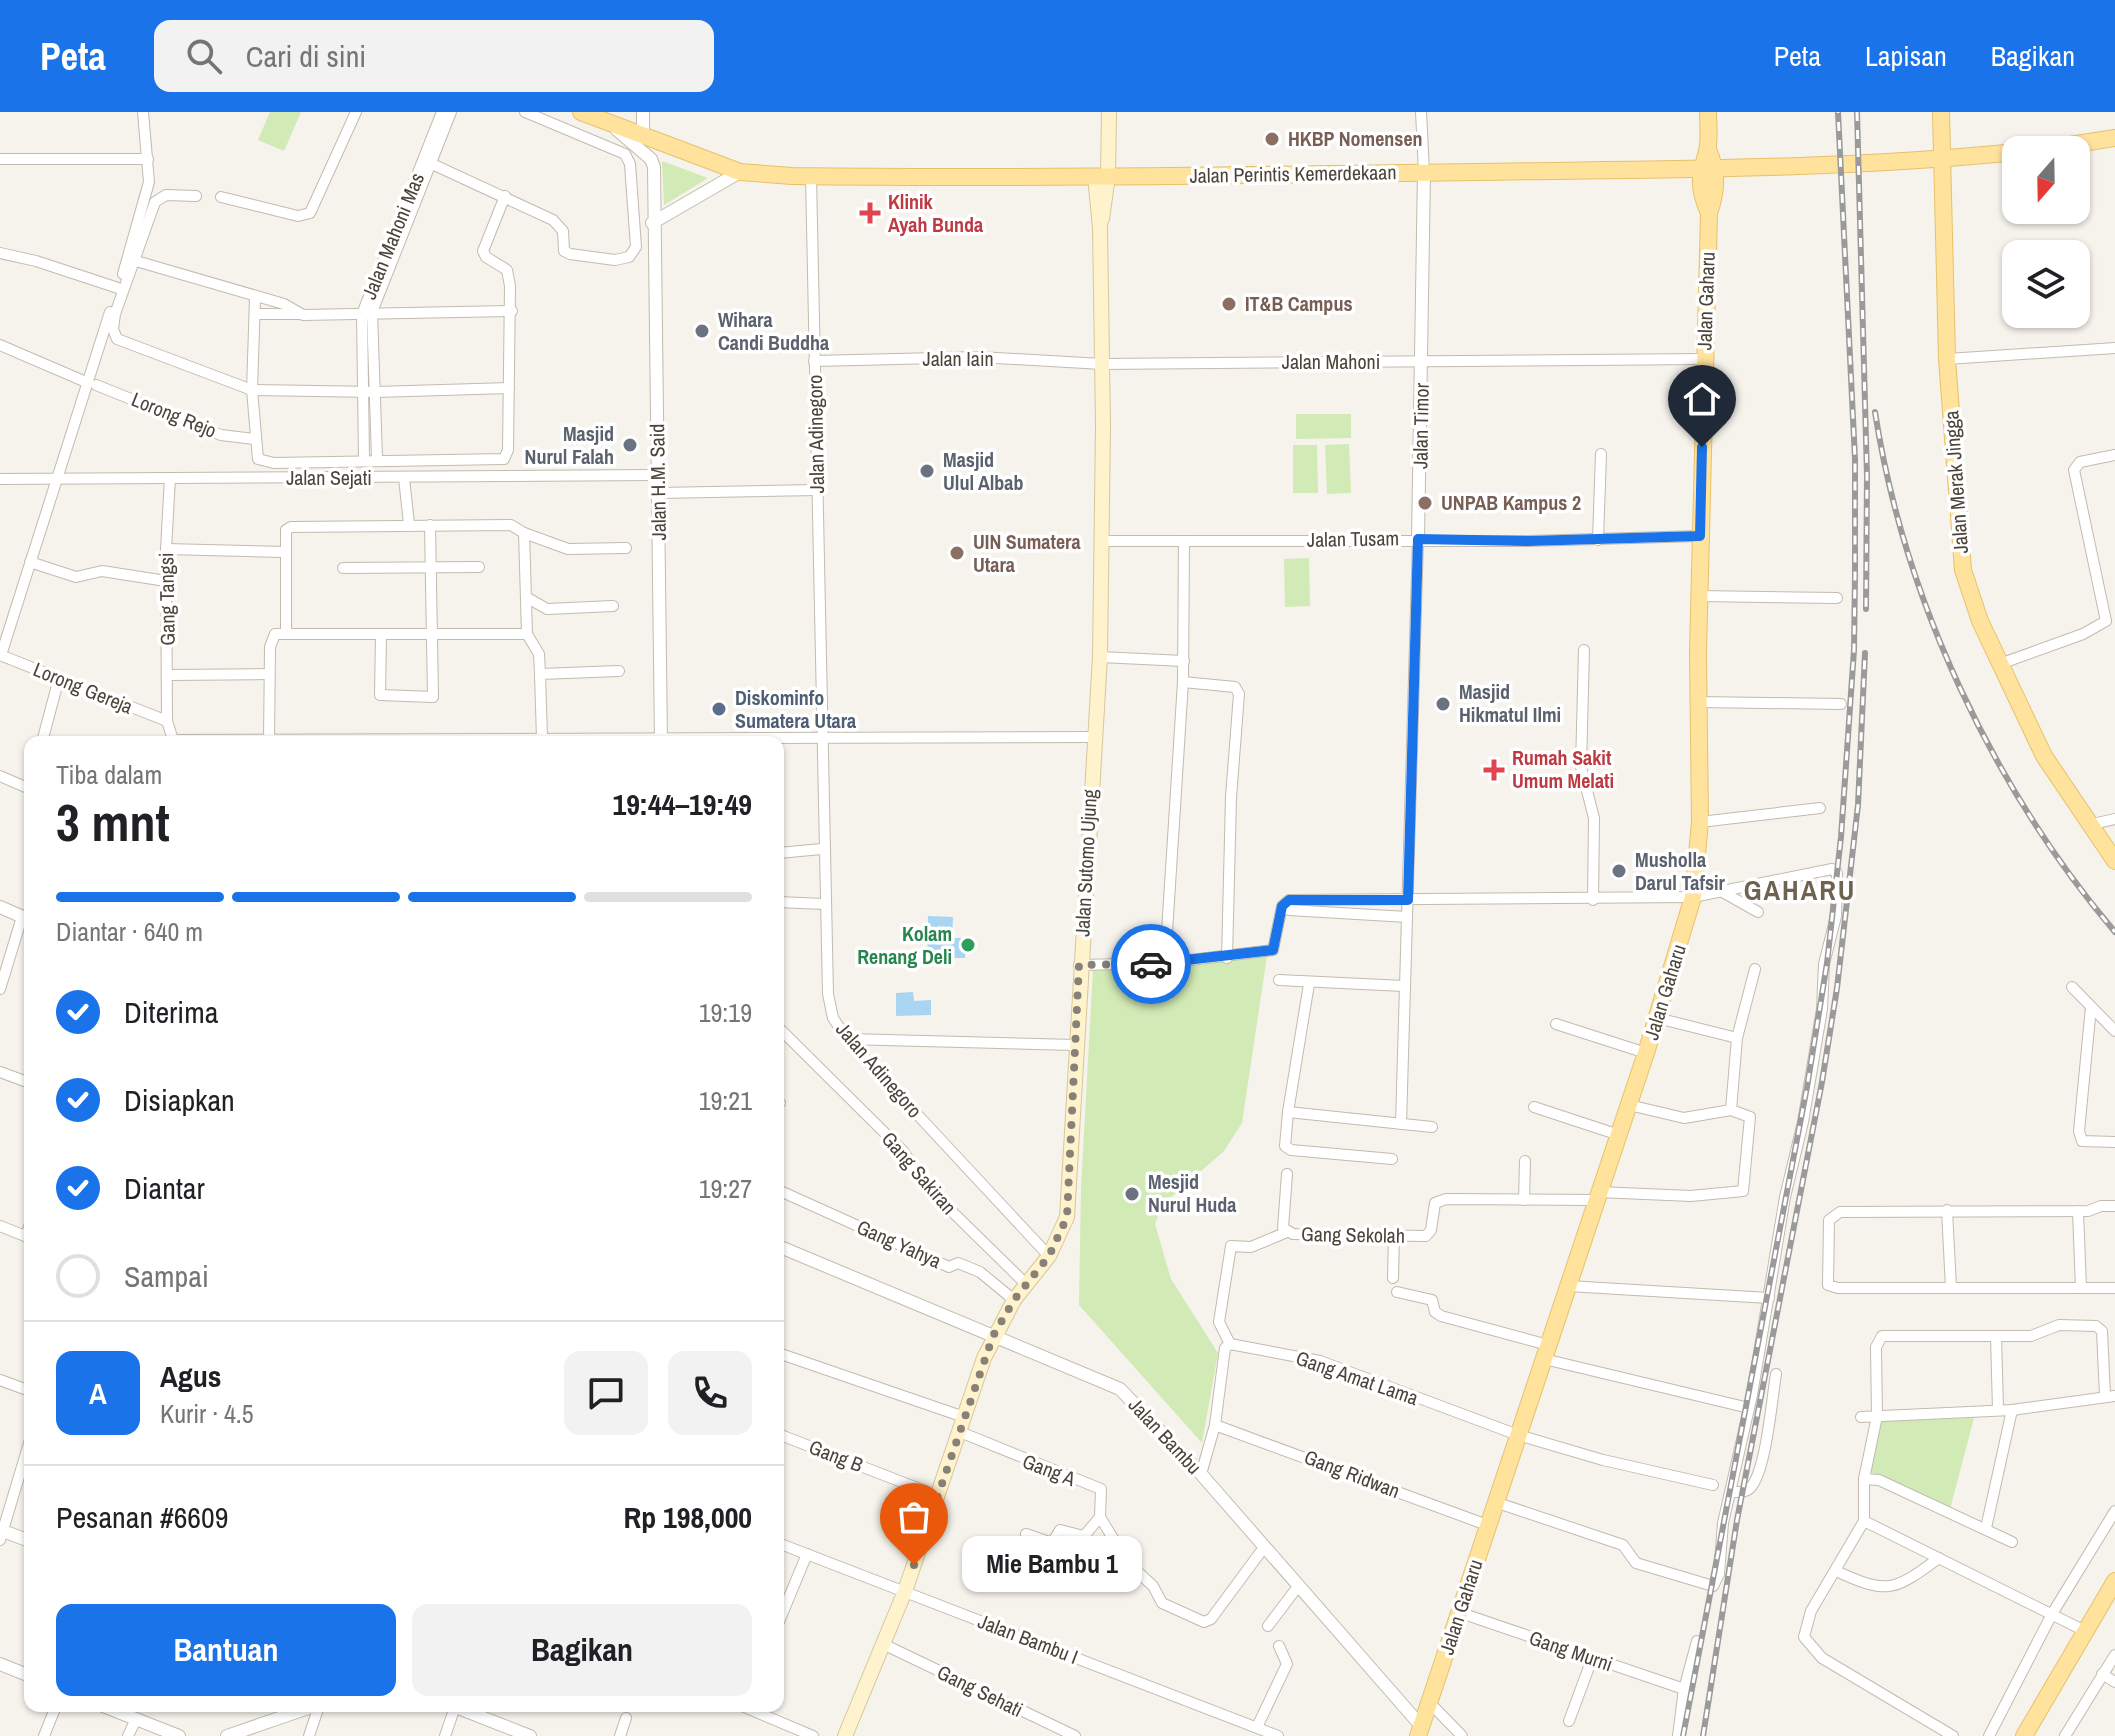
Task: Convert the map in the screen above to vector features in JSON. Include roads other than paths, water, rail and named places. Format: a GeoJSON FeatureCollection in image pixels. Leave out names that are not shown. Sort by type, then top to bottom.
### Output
{"type":"FeatureCollection","features":[{"type":"Feature","properties":{"kind":"main road","name":"Jalan Perintis Kemerdekaan"},"geometry":{"type":"LineString","coordinates":[[581,112],[740,172],[811,176],[1424,179],[1708,166],[1942,160],[2002,154]]}},
{"type":"Feature","properties":{"kind":"main road","name":"Jalan Sutomo Ujung"},"geometry":{"type":"LineString","coordinates":[[845,1736],[905,1591],[993,1336],[1014,1300],[1049,1256],[1067,1217],[1071,1192],[1079,965],[1100,657],[1100,228],[1109,112]]}},
{"type":"Feature","properties":{"kind":"main road","name":"Jalan Gaharu"},"geometry":{"type":"LineString","coordinates":[[1424,1717],[1629,1105],[1693,897],[1700,822],[1698,702],[1704,359],[1709,213],[1715,198],[1708,166],[1708,112]]}},
{"type":"Feature","properties":{"kind":"main road","name":"Jalan Merak Jingga"},"geometry":{"type":"LineString","coordinates":[[1941,112],[1947,359],[1958,545],[1980,621],[2044,756],[2115,861]]}},
{"type":"Feature","properties":{"kind":"main road"},"geometry":{"type":"LineString","coordinates":[[2090,142],[2115,138]]}},
{"type":"Feature","properties":{"kind":"main road"},"geometry":{"type":"LineString","coordinates":[[2024,1736],[2115,1581]]}},
{"type":"Feature","properties":{"kind":"street"},"geometry":{"type":"LineString","coordinates":[[1,655],[55,478],[91,383],[145,204],[148,159],[143,112]]}},
{"type":"Feature","properties":{"kind":"street"},"geometry":{"type":"LineString","coordinates":[[221,197],[298,216],[310,213],[356,112]]}},
{"type":"Feature","properties":{"kind":"street","name":"Jalan Mahoni Mas"},"geometry":{"type":"LineString","coordinates":[[364,459],[367,313],[442,112]]}},
{"type":"Feature","properties":{"kind":"street","name":"Jalan Mahoni Mas"},"geometry":{"type":"LineString","coordinates":[[377,458],[376,392],[367,313],[451,112]]}},
{"type":"Feature","properties":{"kind":"street"},"geometry":{"type":"LineString","coordinates":[[430,163],[505,196],[558,224],[563,231],[564,251],[570,254],[615,260],[634,252],[630,164],[625,154],[525,112]]}},
{"type":"Feature","properties":{"kind":"street"},"geometry":{"type":"LineString","coordinates":[[643,112],[643,135]]}},
{"type":"Feature","properties":{"kind":"street","name":"Jalan Timor"},"geometry":{"type":"LineString","coordinates":[[1401,1124],[1422,362],[1424,179],[1421,112]]}},
{"type":"Feature","properties":{"kind":"street","name":"Jalan H.M. Said"},"geometry":{"type":"LineString","coordinates":[[603,121],[651,159],[661,736]]}},
{"type":"Feature","properties":{"kind":"street"},"geometry":{"type":"LineString","coordinates":[[0,159],[148,159]]}},
{"type":"Feature","properties":{"kind":"street"},"geometry":{"type":"LineString","coordinates":[[652,223],[740,172]]}},
{"type":"Feature","properties":{"kind":"street","name":"Jalan Adinegoro"},"geometry":{"type":"LineString","coordinates":[[811,176],[823,739],[822,849],[830,1008],[847,1039],[1049,1256]]}},
{"type":"Feature","properties":{"kind":"street"},"geometry":{"type":"LineString","coordinates":[[196,196],[166,195],[157,198],[115,314],[116,338],[252,390],[376,392],[509,388]]}},
{"type":"Feature","properties":{"kind":"street"},"geometry":{"type":"LineString","coordinates":[[255,298],[257,314],[252,390],[258,459],[274,463],[377,458],[504,459],[508,450],[512,311],[507,270],[486,257],[483,251],[505,196]]}},
{"type":"Feature","properties":{"kind":"street"},"geometry":{"type":"LineString","coordinates":[[0,253],[36,261],[118,288]]}},
{"type":"Feature","properties":{"kind":"street"},"geometry":{"type":"LineString","coordinates":[[136,261],[284,304],[303,315]]}},
{"type":"Feature","properties":{"kind":"street"},"geometry":{"type":"LineString","coordinates":[[257,314],[512,311]]}},
{"type":"Feature","properties":{"kind":"street","name":"Lorong Rejo"},"geometry":{"type":"LineString","coordinates":[[0,345],[221,435],[254,439]]}},
{"type":"Feature","properties":{"kind":"street"},"geometry":{"type":"LineString","coordinates":[[1947,359],[2115,348]]}},
{"type":"Feature","properties":{"kind":"street","name":"Jalan Iain"},"geometry":{"type":"LineString","coordinates":[[814,361],[979,357],[1102,364]]}},
{"type":"Feature","properties":{"kind":"street","name":"Jalan Mahoni"},"geometry":{"type":"LineString","coordinates":[[1102,364],[1704,359]]}},
{"type":"Feature","properties":{"kind":"street"},"geometry":{"type":"LineString","coordinates":[[1598,540],[1601,454]]}},
{"type":"Feature","properties":{"kind":"street"},"geometry":{"type":"LineString","coordinates":[[2000,664],[2083,634],[2106,621],[2074,470],[2080,462],[2115,455]]}},
{"type":"Feature","properties":{"kind":"street","name":"Jalan Sejati"},"geometry":{"type":"LineString","coordinates":[[0,479],[657,475]]}},
{"type":"Feature","properties":{"kind":"street","name":"Gang Tangsi"},"geometry":{"type":"LineString","coordinates":[[167,721],[166,549],[170,478]]}},
{"type":"Feature","properties":{"kind":"street"},"geometry":{"type":"LineString","coordinates":[[404,478],[409,524]]}},
{"type":"Feature","properties":{"kind":"street"},"geometry":{"type":"LineString","coordinates":[[658,493],[817,490]]}},
{"type":"Feature","properties":{"kind":"street"},"geometry":{"type":"LineString","coordinates":[[381,636],[380,695],[434,696],[430,525]]}},
{"type":"Feature","properties":{"kind":"street"},"geometry":{"type":"LineString","coordinates":[[286,634],[284,552],[286,530],[291,527],[511,525],[568,549],[626,548]]}},
{"type":"Feature","properties":{"kind":"street"},"geometry":{"type":"LineString","coordinates":[[524,533],[527,634],[539,654],[542,736]]}},
{"type":"Feature","properties":{"kind":"street","name":"Jalan Tusam"},"geometry":{"type":"LineString","coordinates":[[1102,541],[1598,540],[1700,536]]}},
{"type":"Feature","properties":{"kind":"street"},"geometry":{"type":"LineString","coordinates":[[1165,963],[1184,661],[1184,541]]}},
{"type":"Feature","properties":{"kind":"street"},"geometry":{"type":"LineString","coordinates":[[166,549],[284,552]]}},
{"type":"Feature","properties":{"kind":"street"},"geometry":{"type":"LineString","coordinates":[[30,562],[76,577],[98,571],[166,581]]}},
{"type":"Feature","properties":{"kind":"street"},"geometry":{"type":"LineString","coordinates":[[343,568],[479,567]]}},
{"type":"Feature","properties":{"kind":"street"},"geometry":{"type":"LineString","coordinates":[[1700,596],[1837,598]]}},
{"type":"Feature","properties":{"kind":"street"},"geometry":{"type":"LineString","coordinates":[[526,597],[547,609],[613,606]]}},
{"type":"Feature","properties":{"kind":"street"},"geometry":{"type":"LineString","coordinates":[[269,736],[271,639],[275,634],[527,634]]}},
{"type":"Feature","properties":{"kind":"street"},"geometry":{"type":"LineString","coordinates":[[1584,650],[1581,767],[1594,818],[1593,900]]}},
{"type":"Feature","properties":{"kind":"street","name":"Lorong Gereja"},"geometry":{"type":"LineString","coordinates":[[1,655],[167,721],[171,736]]}},
{"type":"Feature","properties":{"kind":"street"},"geometry":{"type":"LineString","coordinates":[[1100,657],[1184,661]]}},
{"type":"Feature","properties":{"kind":"street"},"geometry":{"type":"LineString","coordinates":[[540,674],[619,671]]}},
{"type":"Feature","properties":{"kind":"street"},"geometry":{"type":"LineString","coordinates":[[169,675],[269,674]]}},
{"type":"Feature","properties":{"kind":"street"},"geometry":{"type":"LineString","coordinates":[[44,736],[59,678]]}},
{"type":"Feature","properties":{"kind":"street"},"geometry":{"type":"LineString","coordinates":[[1183,682],[1235,687],[1239,694],[1231,797],[1227,958]]}},
{"type":"Feature","properties":{"kind":"street"},"geometry":{"type":"LineString","coordinates":[[1698,702],[1841,704]]}},
{"type":"Feature","properties":{"kind":"street"},"geometry":{"type":"LineString","coordinates":[[784,739],[1093,737]]}},
{"type":"Feature","properties":{"kind":"street"},"geometry":{"type":"LineString","coordinates":[[0,776],[24,786]]}},
{"type":"Feature","properties":{"kind":"street"},"geometry":{"type":"LineString","coordinates":[[1700,822],[1820,808]]}},
{"type":"Feature","properties":{"kind":"street"},"geometry":{"type":"LineString","coordinates":[[2088,825],[2115,819]]}},
{"type":"Feature","properties":{"kind":"street"},"geometry":{"type":"LineString","coordinates":[[784,852],[822,849]]}},
{"type":"Feature","properties":{"kind":"street"},"geometry":{"type":"LineString","coordinates":[[1079,965],[1227,958],[1275,948],[1282,906],[1289,900],[1693,897],[1832,869],[1837,873],[1836,916],[1824,964],[1822,1009],[1749,1408],[1723,1523],[1719,1574],[1713,1586],[1636,1563],[1623,1545],[1495,1502]]}},
{"type":"Feature","properties":{"kind":"street"},"geometry":{"type":"LineString","coordinates":[[1719,890],[1758,912]]}},
{"type":"Feature","properties":{"kind":"street"},"geometry":{"type":"LineString","coordinates":[[784,902],[824,904]]}},
{"type":"Feature","properties":{"kind":"street"},"geometry":{"type":"LineString","coordinates":[[0,907],[24,918]]}},
{"type":"Feature","properties":{"kind":"street"},"geometry":{"type":"LineString","coordinates":[[1289,910],[1407,917]]}},
{"type":"Feature","properties":{"kind":"street"},"geometry":{"type":"LineString","coordinates":[[0,989],[24,924]]}},
{"type":"Feature","properties":{"kind":"street"},"geometry":{"type":"LineString","coordinates":[[1629,1105],[1684,1118],[1731,1110],[1737,1038],[1755,969]]}},
{"type":"Feature","properties":{"kind":"street"},"geometry":{"type":"LineString","coordinates":[[1279,980],[1309,984],[1404,986]]}},
{"type":"Feature","properties":{"kind":"street"},"geometry":{"type":"LineString","coordinates":[[1309,984],[1288,1112],[1287,1149],[1392,1159]]}},
{"type":"Feature","properties":{"kind":"street"},"geometry":{"type":"LineString","coordinates":[[2072,987],[2115,1031]]}},
{"type":"Feature","properties":{"kind":"street"},"geometry":{"type":"LineString","coordinates":[[2091,1007],[2079,1131],[2082,1141],[2115,1142]]}},
{"type":"Feature","properties":{"kind":"street"},"geometry":{"type":"LineString","coordinates":[[1657,1018],[1737,1038]]}},
{"type":"Feature","properties":{"kind":"street"},"geometry":{"type":"LineString","coordinates":[[1556,1024],[1646,1053]]}},
{"type":"Feature","properties":{"kind":"street","name":"Gang Sakiran"},"geometry":{"type":"LineString","coordinates":[[784,1033],[913,1162],[928,1188],[1026,1284]]}},
{"type":"Feature","properties":{"kind":"street"},"geometry":{"type":"LineString","coordinates":[[847,1039],[1076,1045]]}},
{"type":"Feature","properties":{"kind":"street"},"geometry":{"type":"LineString","coordinates":[[0,1072],[24,1081]]}},
{"type":"Feature","properties":{"kind":"street"},"geometry":{"type":"LineString","coordinates":[[1534,1107],[1619,1135]]}},
{"type":"Feature","properties":{"kind":"street","name":"Gang Sekolah"},"geometry":{"type":"LineString","coordinates":[[1287,1174],[1283,1228],[1287,1232],[1394,1236],[1429,1234],[1433,1206],[1439,1200],[1691,1196],[1743,1191],[1751,1121],[1746,1114],[1731,1110]]}},
{"type":"Feature","properties":{"kind":"street"},"geometry":{"type":"LineString","coordinates":[[1288,1112],[1432,1127]]}},
{"type":"Feature","properties":{"kind":"street"},"geometry":{"type":"LineString","coordinates":[[1524,1200],[1525,1161]]}},
{"type":"Feature","properties":{"kind":"street","name":"Gang Yahya"},"geometry":{"type":"LineString","coordinates":[[784,1193],[949,1267],[958,1263],[970,1267],[1014,1300]]}},
{"type":"Feature","properties":{"kind":"street"},"geometry":{"type":"LineString","coordinates":[[2115,1206],[2078,1211],[1947,1210],[1833,1214],[1829,1220],[1828,1285],[2115,1288]]}},
{"type":"Feature","properties":{"kind":"street"},"geometry":{"type":"LineString","coordinates":[[1947,1210],[1951,1288]]}},
{"type":"Feature","properties":{"kind":"street"},"geometry":{"type":"LineString","coordinates":[[2078,1211],[2081,1288]]}},
{"type":"Feature","properties":{"kind":"street"},"geometry":{"type":"LineString","coordinates":[[0,1226],[24,1235]]}},
{"type":"Feature","properties":{"kind":"street"},"geometry":{"type":"LineString","coordinates":[[1202,1472],[1209,1456],[1215,1425],[1225,1348],[1230,1344],[1219,1322],[1231,1246],[1251,1247],[1287,1232]]}},
{"type":"Feature","properties":{"kind":"street"},"geometry":{"type":"LineString","coordinates":[[1393,1278],[1394,1236]]}},
{"type":"Feature","properties":{"kind":"street","name":"Jalan Bambu"},"geometry":{"type":"LineString","coordinates":[[784,1249],[1108,1381],[1128,1396],[1202,1472],[1299,1585],[1424,1717]]}},
{"type":"Feature","properties":{"kind":"street"},"geometry":{"type":"LineString","coordinates":[[1568,1286],[1769,1298]]}},
{"type":"Feature","properties":{"kind":"street"},"geometry":{"type":"LineString","coordinates":[[1397,1292],[1432,1300],[1435,1312],[1441,1316],[1546,1352],[1749,1408]]}},
{"type":"Feature","properties":{"kind":"street"},"geometry":{"type":"LineString","coordinates":[[1861,1417],[1877,1416],[1998,1410],[2012,1410],[2110,1396],[2102,1331],[2096,1326],[2059,1325],[2031,1336],[1880,1338],[1876,1347],[1877,1416],[1864,1479],[1864,1521],[1804,1628],[1809,1647],[1953,1736]]}},
{"type":"Feature","properties":{"kind":"street"},"geometry":{"type":"LineString","coordinates":[[1996,1336],[1998,1410]]}},
{"type":"Feature","properties":{"kind":"street","name":"Gang Amat Lama"},"geometry":{"type":"LineString","coordinates":[[1230,1344],[1320,1361],[1518,1435],[1603,1460],[1713,1485]]}},
{"type":"Feature","properties":{"kind":"street"},"geometry":{"type":"LineString","coordinates":[[784,1355],[964,1417]]}},
{"type":"Feature","properties":{"kind":"street"},"geometry":{"type":"LineString","coordinates":[[1732,1492],[1743,1493],[1752,1487],[1764,1452],[1776,1374]]}},
{"type":"Feature","properties":{"kind":"street"},"geometry":{"type":"LineString","coordinates":[[0,1380],[24,1389]]}},
{"type":"Feature","properties":{"kind":"street"},"geometry":{"type":"LineString","coordinates":[[1986,1528],[2012,1410]]}},
{"type":"Feature","properties":{"kind":"street","name":"Gang Ridwan"},"geometry":{"type":"LineString","coordinates":[[1215,1425],[1487,1525]]}},
{"type":"Feature","properties":{"kind":"street","name":"Gang A"},"geometry":{"type":"LineString","coordinates":[[960,1432],[1101,1489],[1100,1517],[1128,1563],[1153,1586],[1158,1600],[1204,1622],[1211,1619],[1265,1546]]}},
{"type":"Feature","properties":{"kind":"street","name":"Gang B"},"geometry":{"type":"LineString","coordinates":[[784,1436],[938,1496]]}},
{"type":"Feature","properties":{"kind":"street"},"geometry":{"type":"LineString","coordinates":[[24,1459],[1,1533],[24,1539]]}},
{"type":"Feature","properties":{"kind":"street"},"geometry":{"type":"LineString","coordinates":[[1864,1479],[1879,1480],[2012,1542]]}},
{"type":"Feature","properties":{"kind":"street"},"geometry":{"type":"LineString","coordinates":[[1989,1736],[2052,1614],[2115,1511]]}},
{"type":"Feature","properties":{"kind":"street"},"geometry":{"type":"LineString","coordinates":[[1026,1534],[1052,1543],[1060,1530],[1084,1536],[1100,1517]]}},
{"type":"Feature","properties":{"kind":"street"},"geometry":{"type":"LineString","coordinates":[[1864,1521],[2085,1631]]}},
{"type":"Feature","properties":{"kind":"street","name":"Jalan Bambu I"},"geometry":{"type":"LineString","coordinates":[[784,1545],[1278,1736]]}},
{"type":"Feature","properties":{"kind":"street"},"geometry":{"type":"LineString","coordinates":[[784,1610],[807,1554]]}},
{"type":"Feature","properties":{"kind":"street"},"geometry":{"type":"LineString","coordinates":[[1836,1571],[1863,1584],[1884,1588],[1901,1585],[1939,1558]]}},
{"type":"Feature","properties":{"kind":"street"},"geometry":{"type":"LineString","coordinates":[[1268,1626],[1299,1585]]}},
{"type":"Feature","properties":{"kind":"street","name":"Gang Murni"},"geometry":{"type":"LineString","coordinates":[[1458,1612],[1684,1689]]}},
{"type":"Feature","properties":{"kind":"street"},"geometry":{"type":"LineString","coordinates":[[1678,1736],[1684,1689],[1697,1641]]}},
{"type":"Feature","properties":{"kind":"street","name":"Gang Sehati"},"geometry":{"type":"LineString","coordinates":[[885,1645],[1075,1736]]}},
{"type":"Feature","properties":{"kind":"street"},"geometry":{"type":"LineString","coordinates":[[1257,1727],[1287,1664],[1279,1646]]}},
{"type":"Feature","properties":{"kind":"street"},"geometry":{"type":"LineString","coordinates":[[2065,1736],[2115,1655]]}},
{"type":"Feature","properties":{"kind":"street"},"geometry":{"type":"LineString","coordinates":[[1569,1721],[1592,1659]]}},
{"type":"Feature","properties":{"kind":"street"},"geometry":{"type":"LineString","coordinates":[[0,1664],[24,1674]]}},
{"type":"Feature","properties":{"kind":"street"},"geometry":{"type":"LineString","coordinates":[[2102,1674],[2115,1682]]}},
{"type":"Feature","properties":{"kind":"street"},"geometry":{"type":"LineString","coordinates":[[44,1736],[54,1712]]}},
{"type":"Feature","properties":{"kind":"street"},"geometry":{"type":"LineString","coordinates":[[118,1712],[179,1736]]}},
{"type":"Feature","properties":{"kind":"street"},"geometry":{"type":"LineString","coordinates":[[227,1736],[299,1712]]}},
{"type":"Feature","properties":{"kind":"street"},"geometry":{"type":"LineString","coordinates":[[309,1736],[315,1712]]}},
{"type":"Feature","properties":{"kind":"street"},"geometry":{"type":"LineString","coordinates":[[445,1736],[452,1712]]}},
{"type":"Feature","properties":{"kind":"street"},"geometry":{"type":"LineString","coordinates":[[466,1712],[507,1732],[530,1736]]}},
{"type":"Feature","properties":{"kind":"street"},"geometry":{"type":"LineString","coordinates":[[757,1712],[813,1736]]}},
{"type":"Feature","properties":{"kind":"street"},"geometry":{"type":"LineString","coordinates":[[1424,1717],[1462,1736]]}},
{"type":"Feature","properties":{"kind":"street"},"geometry":{"type":"LineString","coordinates":[[620,1736],[626,1718]]}},
{"type":"Feature","properties":{"kind":"street"},"geometry":{"type":"LineString","coordinates":[[128,1736],[136,1719]]}},
{"type":"Feature","properties":{"kind":"water"},"geometry":{"type":"Polygon","coordinates":[[[928,916],[953,917],[952,938],[967,938],[965,958],[927,958],[928,916]]]}},
{"type":"Feature","properties":{"kind":"water"},"geometry":{"type":"Polygon","coordinates":[[[913,992],[914,1001],[931,1000],[931,1015],[896,1016],[896,993],[913,992]]]}},
{"type":"Feature","properties":{"kind":"railway"},"geometry":{"type":"LineString","coordinates":[[1683,1736],[1807,1087],[1827,963],[1841,837],[1854,650],[1855,459],[1838,112]]}},
{"type":"Feature","properties":{"kind":"railway"},"geometry":{"type":"LineString","coordinates":[[1857,112],[1867,476],[1866,609]]}},
{"type":"Feature","properties":{"kind":"railway"},"geometry":{"type":"LineString","coordinates":[[1875,412],[1889,482],[1908,552],[1960,688],[2030,816],[2115,932]]}},
{"type":"Feature","properties":{"kind":"railway"},"geometry":{"type":"LineString","coordinates":[[1703,1736],[1737,1520],[1822,1082],[1837,988],[1858,805],[1865,653]]}},
{"type":"Feature","properties":{"kind":"place","name":"HKBP Nomensen"},"geometry":{"type":"Point","coordinates":[1272,139]}},
{"type":"Feature","properties":{"kind":"place","name":"Klinik Ayah Bunda"},"geometry":{"type":"Point","coordinates":[870,213]}},
{"type":"Feature","properties":{"kind":"place","name":"IT&B Campus"},"geometry":{"type":"Point","coordinates":[1229,304]}},
{"type":"Feature","properties":{"kind":"place","name":"Wihara Candi Buddha"},"geometry":{"type":"Point","coordinates":[702,331]}},
{"type":"Feature","properties":{"kind":"place","name":"Masjid Nurul Falah"},"geometry":{"type":"Point","coordinates":[630,445]}},
{"type":"Feature","properties":{"kind":"place","name":"Masjid Ulul Albab"},"geometry":{"type":"Point","coordinates":[927,471]}},
{"type":"Feature","properties":{"kind":"place","name":"UNPAB Kampus 2"},"geometry":{"type":"Point","coordinates":[1425,503]}},
{"type":"Feature","properties":{"kind":"place","name":"UIN Sumatera Utara"},"geometry":{"type":"Point","coordinates":[957,553]}},
{"type":"Feature","properties":{"kind":"place","name":"Masjid Hikmatul Ilmi"},"geometry":{"type":"Point","coordinates":[1443,704]}},
{"type":"Feature","properties":{"kind":"place","name":"Diskominfo Sumatera Utara"},"geometry":{"type":"Point","coordinates":[719,709]}},
{"type":"Feature","properties":{"kind":"place","name":"Rumah Sakit Umum Melati"},"geometry":{"type":"Point","coordinates":[1494,770]}},
{"type":"Feature","properties":{"kind":"place","name":"Musholla Darul Tafsir"},"geometry":{"type":"Point","coordinates":[1619,871]}},
{"type":"Feature","properties":{"kind":"place","name":"Kolam Renang Deli"},"geometry":{"type":"Point","coordinates":[968,945]}},
{"type":"Feature","properties":{"kind":"place","name":"Mesjid Nurul Huda"},"geometry":{"type":"Point","coordinates":[1132,1194]}},
{"type":"Feature","properties":{"kind":"place","name":"Mie Bambu 1"},"geometry":{"type":"Point","coordinates":[914,1565]}},
{"type":"Feature","properties":{"kind":"district","name":"GAHARU"},"geometry":{"type":"Point","coordinates":[1800,890]}}]}
